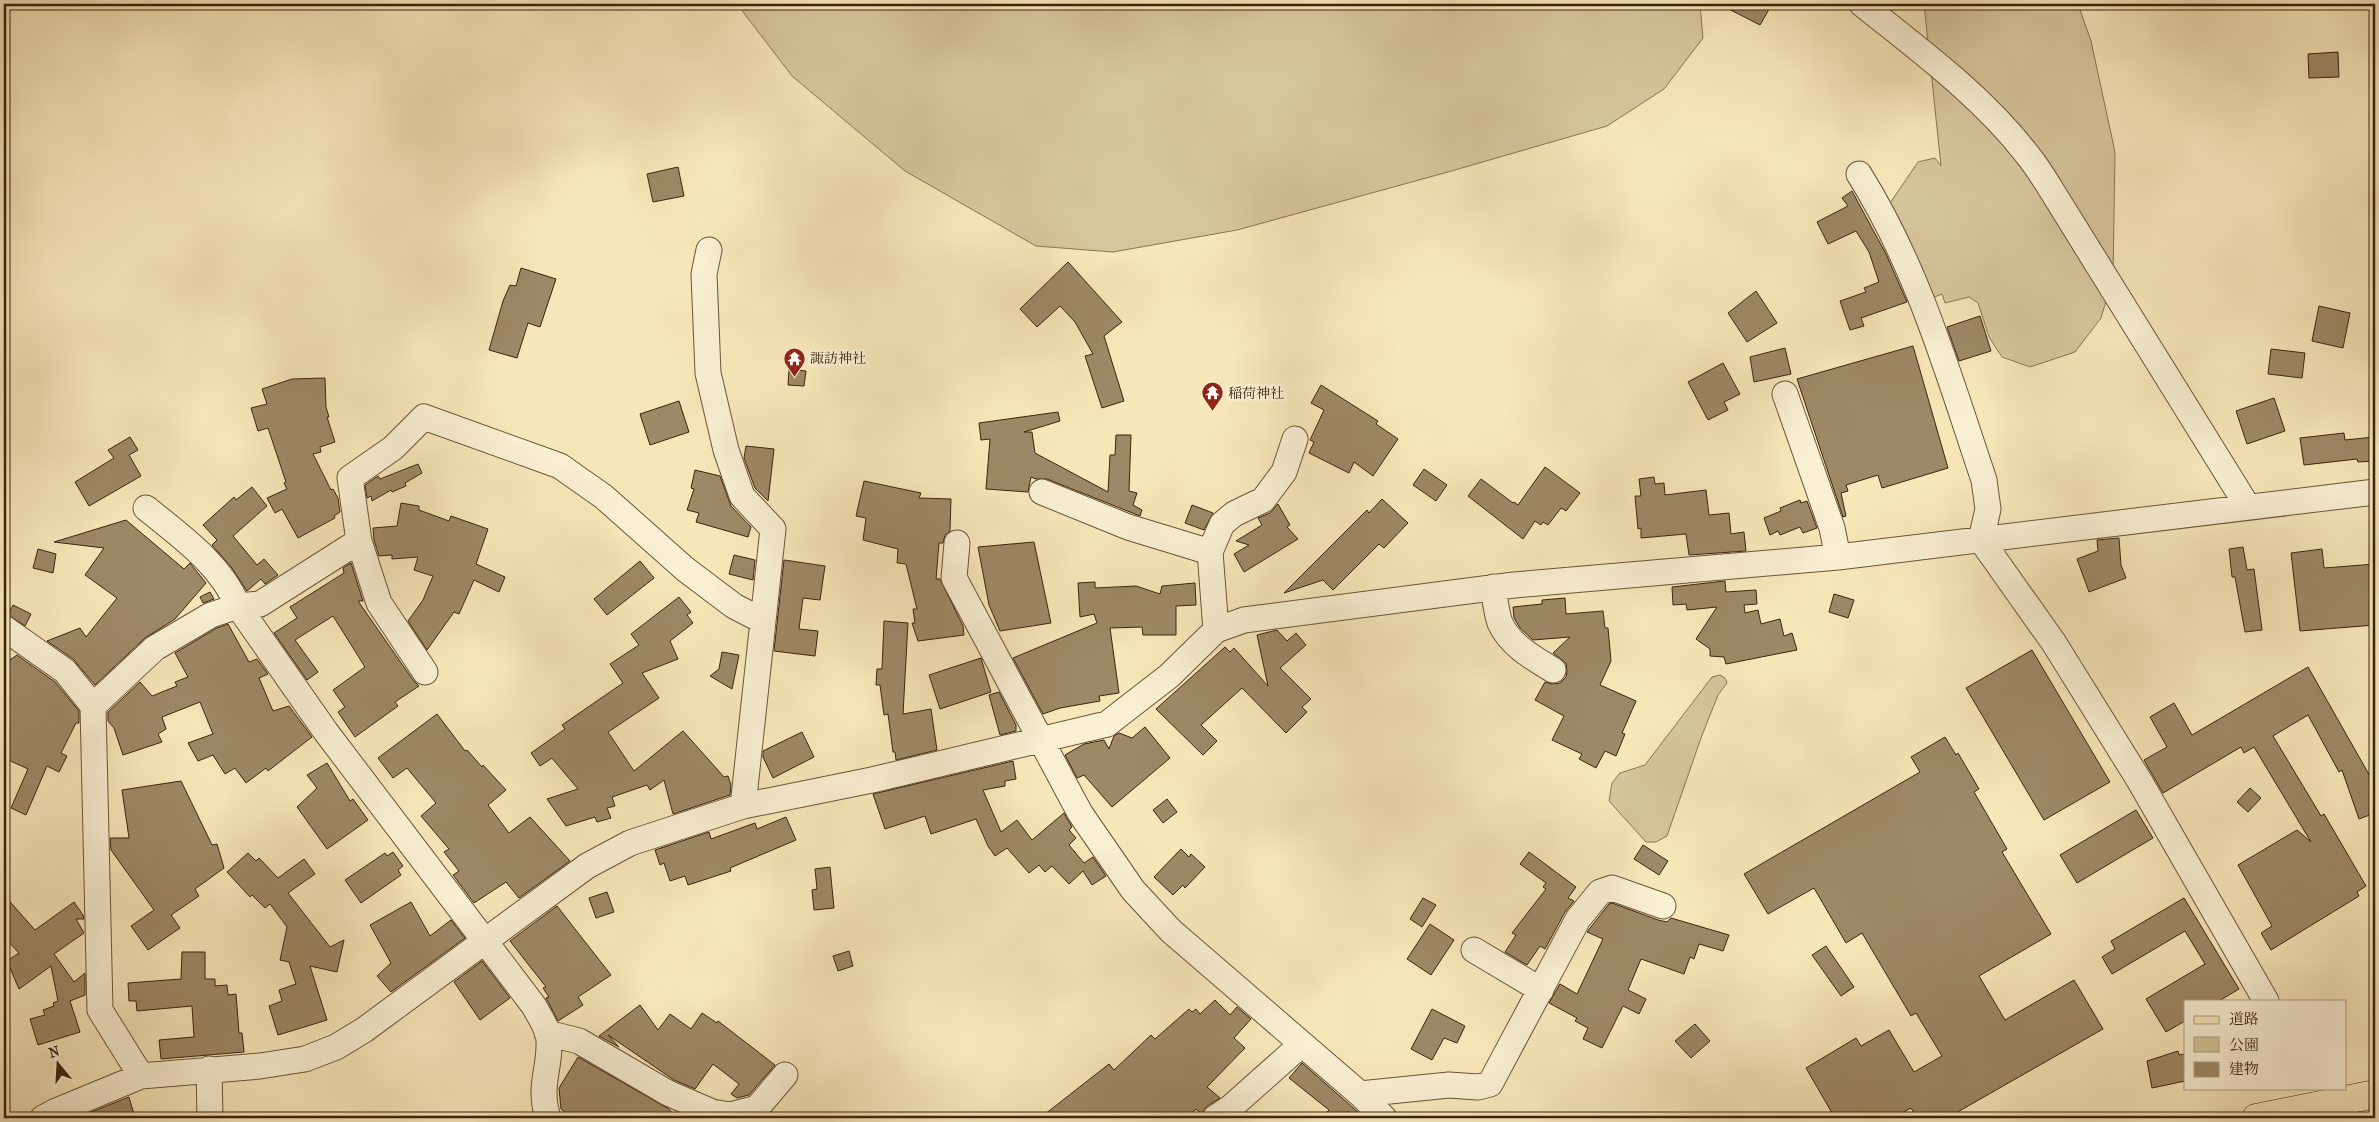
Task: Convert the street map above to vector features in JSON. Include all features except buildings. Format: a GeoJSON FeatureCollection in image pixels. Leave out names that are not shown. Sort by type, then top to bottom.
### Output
{"type":"FeatureCollection","features":[{"type":"Feature","properties":{"kind":"main road"},"geometry":{"type":"LineString","coordinates":[[2256,1118],[2290,1114],[2375,1094]]}},
{"type":"Feature","properties":{"kind":"street"},"geometry":{"type":"LineString","coordinates":[[1862,4],[1937,65],[1997,119],[2027,153],[2248,507]]}},
{"type":"Feature","properties":{"kind":"street"},"geometry":{"type":"LineString","coordinates":[[1859,174],[1884,214],[1914,276],[1978,462],[1984,480],[1988,509],[1981,540],[2054,643],[2110,732],[2265,1000]]}},
{"type":"Feature","properties":{"kind":"street"},"geometry":{"type":"LineString","coordinates":[[709,250],[704,274],[708,373],[726,450],[742,496],[773,529],[761,620],[758,682],[743,806]]}},
{"type":"Feature","properties":{"kind":"street"},"geometry":{"type":"LineString","coordinates":[[1784,394],[1832,528],[1838,557]]}},
{"type":"Feature","properties":{"kind":"street"},"geometry":{"type":"LineString","coordinates":[[425,672],[380,603],[359,541],[350,478],[393,448],[424,417],[560,466],[604,498],[685,569],[734,606],[761,620]]}},
{"type":"Feature","properties":{"kind":"street"},"geometry":{"type":"LineString","coordinates":[[1216,630],[1210,552],[1222,524],[1234,514],[1263,500],[1284,472],[1295,439]]}},
{"type":"Feature","properties":{"kind":"street"},"geometry":{"type":"LineString","coordinates":[[1042,492],[1128,526],[1210,552]]}},
{"type":"Feature","properties":{"kind":"street"},"geometry":{"type":"LineString","coordinates":[[49,1115],[142,1076],[260,1066],[305,1059],[336,1047],[364,1030],[587,866],[630,843],[743,806],[872,780],[1107,724],[1169,676],[1216,630],[1244,620],[1493,587],[1838,557],[2375,492]]}},
{"type":"Feature","properties":{"kind":"street"},"geometry":{"type":"LineString","coordinates":[[146,508],[196,550],[232,592],[238,606],[326,732],[486,940],[534,1006],[550,1040],[543,1087],[544,1104],[548,1118]]}},
{"type":"Feature","properties":{"kind":"street"},"geometry":{"type":"LineString","coordinates":[[93,706],[155,648],[211,615],[238,606],[260,604],[359,541]]}},
{"type":"Feature","properties":{"kind":"street"},"geometry":{"type":"LineString","coordinates":[[957,543],[954,578],[1080,813],[1133,890],[1171,931],[1360,1094],[1384,1118]]}},
{"type":"Feature","properties":{"kind":"street"},"geometry":{"type":"LineString","coordinates":[[1493,587],[1500,622],[1507,635],[1525,653],[1553,670]]}},
{"type":"Feature","properties":{"kind":"street"},"geometry":{"type":"LineString","coordinates":[[4,628],[65,671],[93,706],[100,1010],[142,1076]]}},
{"type":"Feature","properties":{"kind":"street"},"geometry":{"type":"LineString","coordinates":[[1360,1094],[1449,1085],[1478,1087],[1490,1084],[1578,919],[1600,892],[1612,888],[1663,906]]}},
{"type":"Feature","properties":{"kind":"street"},"geometry":{"type":"LineString","coordinates":[[1474,950],[1541,990]]}},
{"type":"Feature","properties":{"kind":"street"},"geometry":{"type":"LineString","coordinates":[[547,1033],[579,1041],[668,1092],[712,1112],[730,1115],[755,1113],[785,1075]]}},
{"type":"Feature","properties":{"kind":"street"},"geometry":{"type":"LineString","coordinates":[[1215,1118],[1230,1108],[1302,1044]]}},
{"type":"Feature","properties":{"kind":"street"},"geometry":{"type":"LineString","coordinates":[[209,1069],[210,1118]]}},
{"type":"Feature","properties":{"kind":"green space"},"geometry":{"type":"Polygon","coordinates":[[[737,4],[1700,4],[1703,38],[1664,89],[1607,126],[1237,230],[1113,252],[1036,246],[905,171],[792,76],[737,4]]]}},
{"type":"Feature","properties":{"kind":"green space"},"geometry":{"type":"Polygon","coordinates":[[[1924,4],[2078,4],[2091,41],[2115,152],[2113,277],[2101,318],[2075,352],[2030,367],[2002,357],[1989,337],[1978,303],[1969,297],[1945,303],[1942,294],[1927,300],[1886,209],[1918,162],[1935,158],[1941,166],[1924,4]]]}},
{"type":"Feature","properties":{"kind":"green space"},"geometry":{"type":"Polygon","coordinates":[[[1720,675],[1725,678],[1727,683],[1718,695],[1701,738],[1667,836],[1656,842],[1646,842],[1609,801],[1612,783],[1620,773],[1645,765],[1712,677],[1720,675]]]}},
{"type":"Feature","properties":{"kind":"place","name":"諏訪神社"},"geometry":{"type":"Point","coordinates":[794,377]}},
{"type":"Feature","properties":{"kind":"place","name":"稲荷神社"},"geometry":{"type":"Point","coordinates":[1212,412]}}]}
